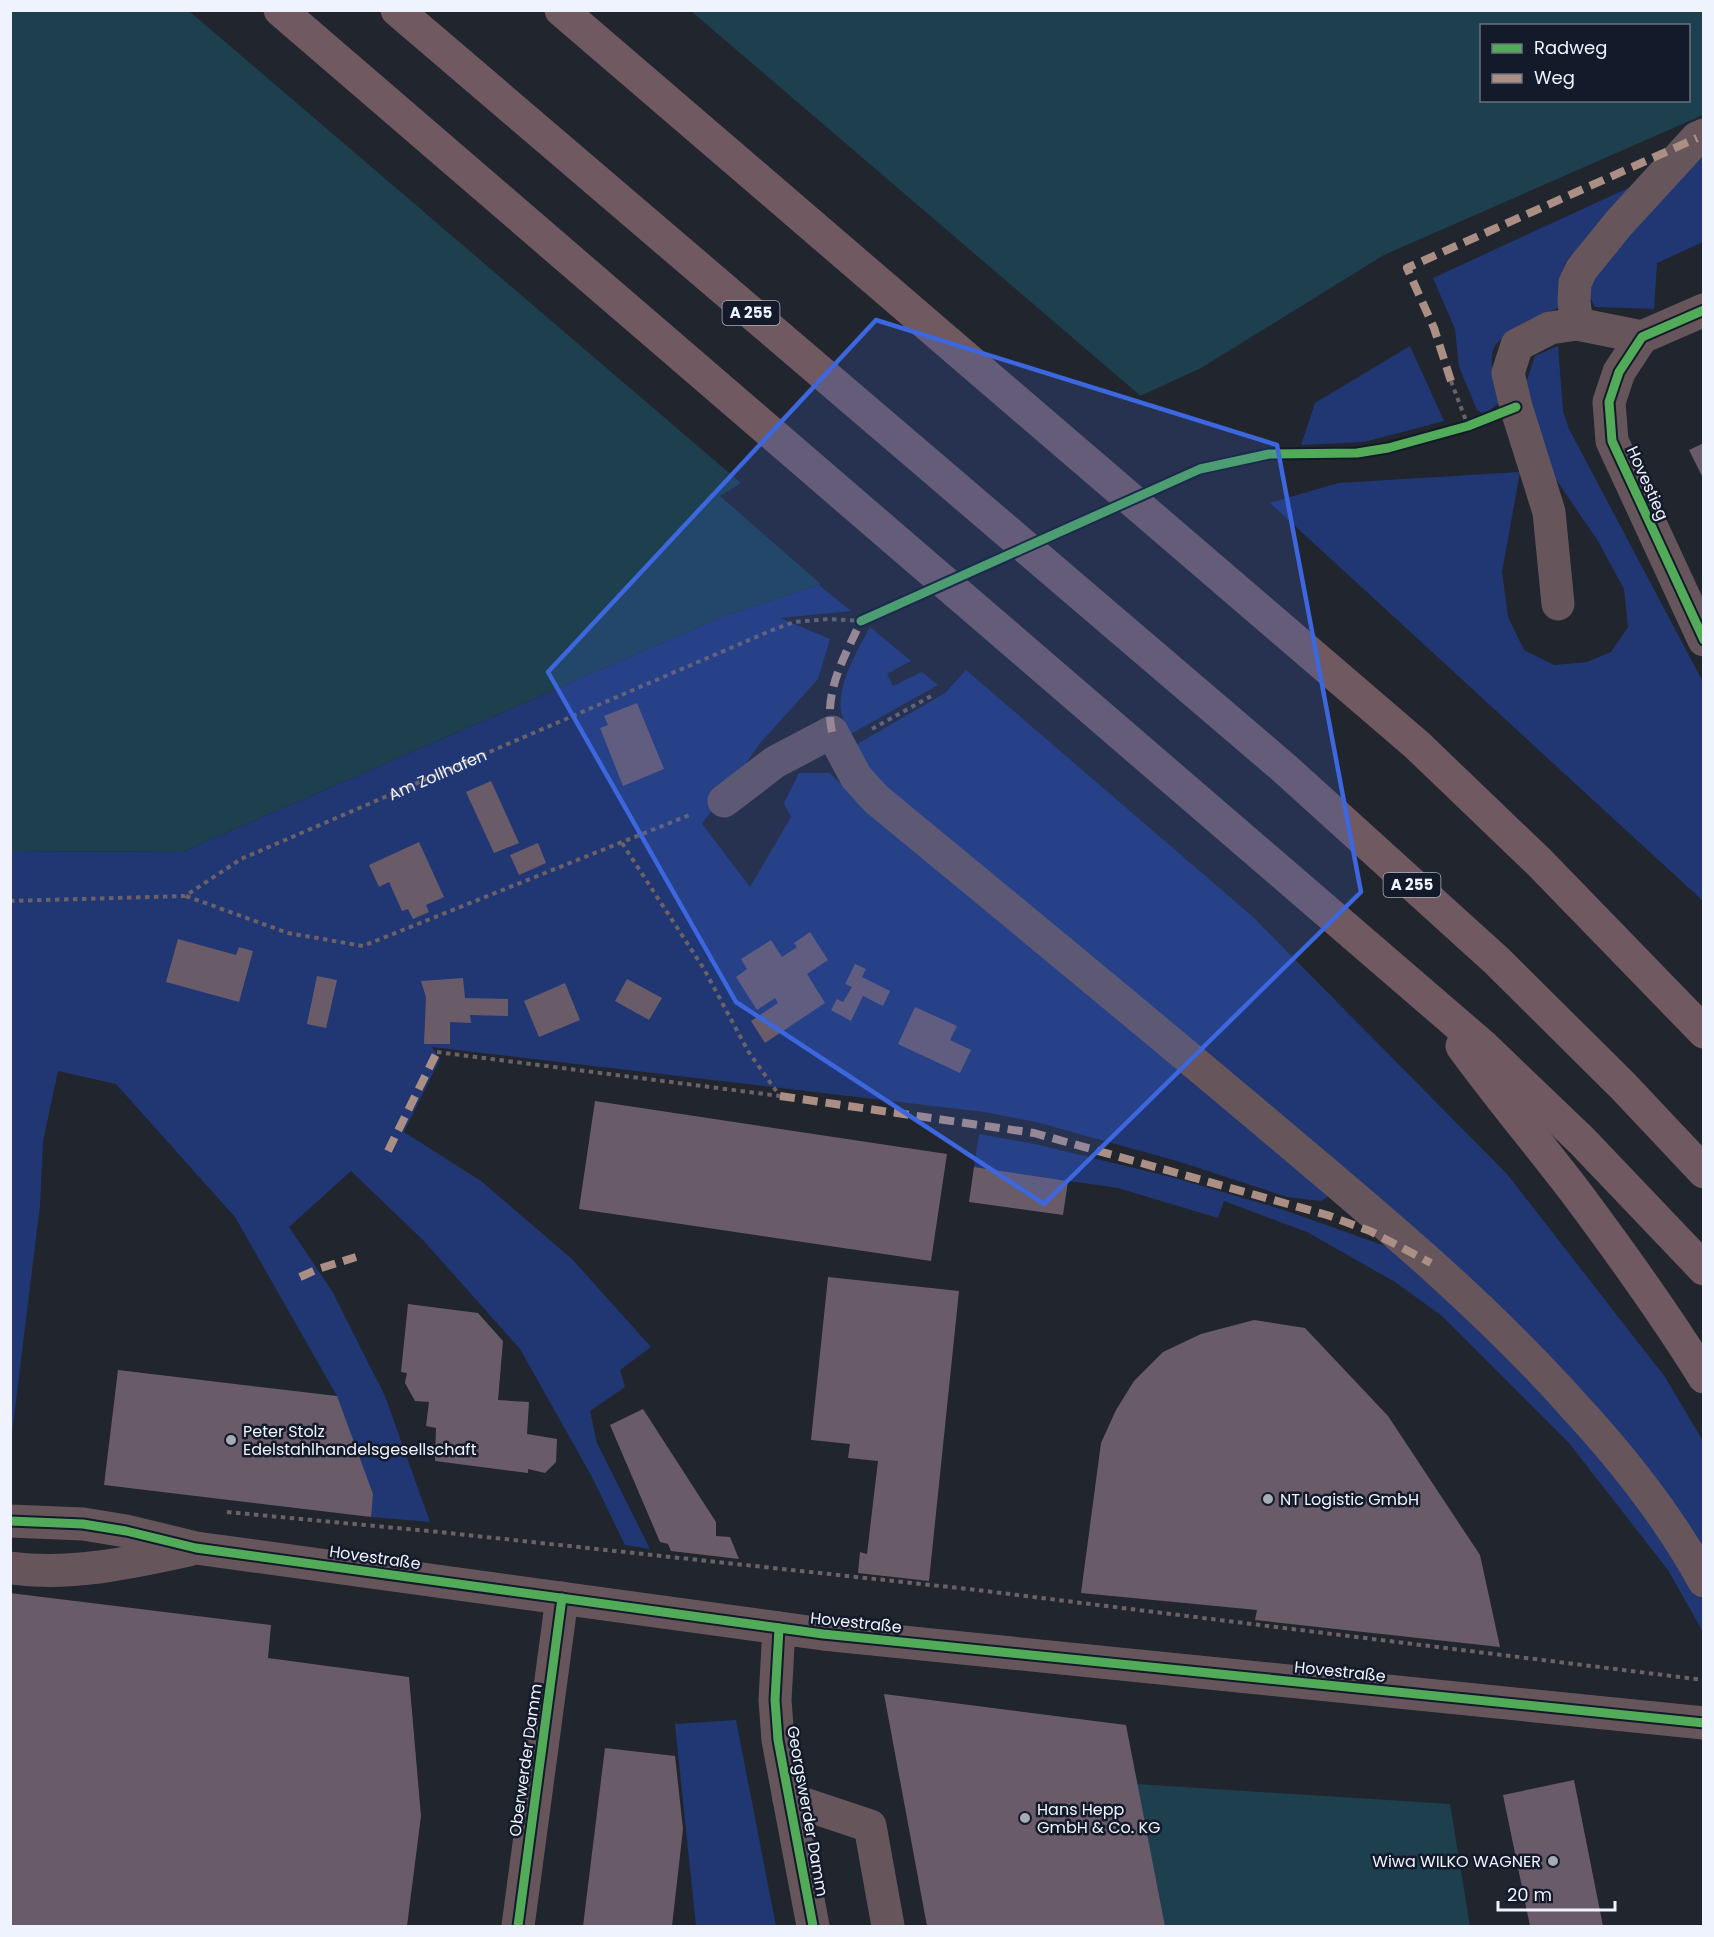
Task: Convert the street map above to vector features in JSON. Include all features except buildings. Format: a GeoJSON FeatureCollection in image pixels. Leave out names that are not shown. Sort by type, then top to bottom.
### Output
{"type":"FeatureCollection","features":[{"type":"Feature","properties":{"kind":"highway"},"geometry":{"type":"LineString","coordinates":[[280,10],[1484,1046],[1582,1141],[1704,1269]]}},
{"type":"Feature","properties":{"kind":"highway","name":"A 255"},"geometry":{"type":"LineString","coordinates":[[397,10],[1284,768],[1496,960],[1623,1086],[1704,1172]]}},
{"type":"Feature","properties":{"kind":"highway"},"geometry":{"type":"LineString","coordinates":[[561,10],[1417,745],[1539,862],[1704,1032]]}},
{"type":"Feature","properties":{"kind":"highway"},"geometry":{"type":"LineString","coordinates":[[1428,999],[1490,1085],[1584,1203],[1679,1336],[1704,1377]]}},
{"type":"Feature","properties":{"kind":"street"},"geometry":{"type":"LineString","coordinates":[[1577,324],[1574,302],[1575,283],[1581,270],[1642,198],[1697,138],[1704,135]]}},
{"type":"Feature","properties":{"kind":"street"},"geometry":{"type":"LineString","coordinates":[[1558,604],[1549,512],[1516,407],[1508,373],[1517,345],[1550,328],[1577,324],[1642,338],[1704,310]]}},
{"type":"Feature","properties":{"kind":"street","name":"Hovestieg"},"geometry":{"type":"LineString","coordinates":[[1642,338],[1619,372],[1609,402],[1612,441],[1704,640]]}},
{"type":"Feature","properties":{"kind":"street"},"geometry":{"type":"LineString","coordinates":[[724,801],[775,762],[832,732],[856,777],[876,799],[1109,990],[1343,1187],[1431,1263],[1532,1359],[1616,1451],[1659,1510],[1704,1581]]}},
{"type":"Feature","properties":{"kind":"street","name":"Hovestraße"},"geometry":{"type":"LineString","coordinates":[[10,1521],[83,1524],[126,1531],[196,1548],[779,1629],[1704,1723]]}},
{"type":"Feature","properties":{"kind":"street","name":"Hovestraße"},"geometry":{"type":"LineString","coordinates":[[10,1568],[65,1571],[127,1564],[196,1548]]}},
{"type":"Feature","properties":{"kind":"street","name":"Oberwerder Damm"},"geometry":{"type":"LineString","coordinates":[[518,1926],[561,1598]]}},
{"type":"Feature","properties":{"kind":"street","name":"Georgswerder Damm"},"geometry":{"type":"LineString","coordinates":[[779,1629],[776,1700],[778,1740],[813,1926]]}},
{"type":"Feature","properties":{"kind":"street"},"geometry":{"type":"LineString","coordinates":[[789,1799],[870,1827],[888,1926]]}},
{"type":"Feature","properties":{"kind":"path"},"geometry":{"type":"LineString","coordinates":[[1451,381],[1468,426]]}},
{"type":"Feature","properties":{"kind":"path"},"geometry":{"type":"LineString","coordinates":[[840,747],[933,694]]}},
{"type":"Feature","properties":{"kind":"path"},"geometry":{"type":"LineString","coordinates":[[10,901],[185,896],[288,933],[363,946],[724,801]]}},
{"type":"Feature","properties":{"kind":"path"},"geometry":{"type":"LineString","coordinates":[[437,1052],[780,1096],[748,1051],[704,969],[622,843]]}},
{"type":"Feature","properties":{"kind":"path"},"geometry":{"type":"LineString","coordinates":[[222,1512],[439,1532],[977,1590],[1704,1680]]}},
{"type":"Feature","properties":{"kind":"highlighted area"},"geometry":{"type":"Polygon","coordinates":[[[876,320],[1277,445],[1361,892],[1044,1204],[736,1002],[548,672],[876,320]]]}},
{"type":"Feature","properties":{"kind":"shaded area"},"geometry":{"type":"Polygon","coordinates":[[[11,11],[1703,11],[1703,115],[1384,255],[1201,368],[969,475],[819,585],[724,616],[182,852],[11,851],[11,11]]]}},
{"type":"Feature","properties":{"kind":"shaded area"},"geometry":{"type":"Polygon","coordinates":[[[1703,155],[1703,242],[1657,263],[1654,309],[1595,307],[1589,288],[1593,270],[1703,155]]]}},
{"type":"Feature","properties":{"kind":"shaded area"},"geometry":{"type":"Polygon","coordinates":[[[1639,183],[1565,263],[1560,279],[1565,305],[1522,324],[1502,337],[1495,345],[1492,366],[1501,401],[1482,413],[1477,410],[1459,367],[1455,329],[1433,278],[1639,183]]]}},
{"type":"Feature","properties":{"kind":"shaded area"},"geometry":{"type":"Polygon","coordinates":[[[1410,346],[1444,421],[1364,442],[1301,445],[1315,403],[1410,346]]]}},
{"type":"Feature","properties":{"kind":"shaded area"},"geometry":{"type":"Polygon","coordinates":[[[1558,346],[1563,411],[1569,429],[1703,682],[1703,901],[1270,503],[1338,483],[1520,472],[1502,572],[1508,617],[1524,650],[1554,665],[1587,662],[1611,652],[1628,627],[1624,589],[1598,541],[1553,475],[1526,383],[1535,356],[1558,346]]]}},
{"type":"Feature","properties":{"kind":"shaded area"},"geometry":{"type":"Polygon","coordinates":[[[819,585],[851,611],[780,618],[830,639],[818,679],[761,742],[702,824],[750,887],[791,817],[784,803],[799,773],[830,773],[856,800],[1329,1196],[1321,1201],[1287,1197],[1177,1161],[1036,1122],[984,1112],[432,1047],[440,1059],[404,1132],[481,1181],[572,1259],[651,1347],[620,1370],[625,1387],[590,1411],[597,1443],[650,1549],[625,1545],[592,1477],[520,1349],[423,1240],[351,1171],[289,1227],[332,1291],[385,1396],[430,1522],[371,1517],[337,1396],[235,1217],[116,1084],[58,1071],[43,1141],[40,1205],[11,1442],[11,851],[182,852],[724,616],[819,585]]]}},
{"type":"Feature","properties":{"kind":"shaded area"},"geometry":{"type":"Polygon","coordinates":[[[870,627],[911,661],[887,674],[893,686],[922,672],[938,685],[849,735],[841,712],[842,690],[849,668],[870,627]]]}},
{"type":"Feature","properties":{"kind":"shaded area"},"geometry":{"type":"Polygon","coordinates":[[[966,670],[1252,916],[1507,1174],[1665,1377],[1703,1441],[1703,1556],[1671,1501],[904,805],[874,775],[854,746],[945,693],[966,670]]]}},
{"type":"Feature","properties":{"kind":"shaded area"},"geometry":{"type":"Polygon","coordinates":[[[979,1134],[1035,1144],[1175,1178],[1284,1210],[1391,1248],[1452,1302],[1604,1459],[1681,1561],[1703,1601],[1703,1632],[1668,1570],[1569,1443],[1442,1316],[1395,1282],[1307,1232],[1224,1201],[1218,1218],[1118,1188],[974,1167],[979,1134]]]}},
{"type":"Feature","properties":{"kind":"shaded area"},"geometry":{"type":"Polygon","coordinates":[[[736,1720],[776,1926],[696,1926],[675,1724],[736,1720]]]}},
{"type":"Feature","properties":{"kind":"shaded area"},"geometry":{"type":"Polygon","coordinates":[[[1137,1784],[1450,1804],[1470,1926],[1165,1926],[1137,1784]]]}},
{"type":"Feature","properties":{"kind":"pier"},"geometry":{"type":"Polygon","coordinates":[[[189,11],[691,11],[1143,398],[970,478],[823,586],[720,496],[741,483],[189,11]]]}},
{"type":"Feature","properties":{"kind":"marked path"},"geometry":{"type":"LineString","coordinates":[[1451,381],[1434,328],[1407,268],[1697,138]]}},
{"type":"Feature","properties":{"kind":"marked path"},"geometry":{"type":"LineString","coordinates":[[832,732],[830,703],[833,689],[842,661],[864,619]]}},
{"type":"Feature","properties":{"kind":"marked path"},"geometry":{"type":"LineString","coordinates":[[388,1151],[437,1052]]}},
{"type":"Feature","properties":{"kind":"marked path"},"geometry":{"type":"LineString","coordinates":[[780,1096],[1034,1133],[1327,1215],[1370,1231],[1431,1263]]}},
{"type":"Feature","properties":{"kind":"marked path"},"geometry":{"type":"LineString","coordinates":[[300,1277],[356,1257]]}},
{"type":"Feature","properties":{"kind":"cycle path"},"geometry":{"type":"LineString","coordinates":[[1704,310],[1642,337],[1619,372],[1609,402],[1612,441],[1704,640]]}},
{"type":"Feature","properties":{"kind":"cycle path"},"geometry":{"type":"LineString","coordinates":[[861,621],[1200,469],[1269,454],[1357,453],[1388,448],[1468,426],[1516,407]]}},
{"type":"Feature","properties":{"kind":"cycle path"},"geometry":{"type":"LineString","coordinates":[[10,1521],[83,1524],[126,1531],[196,1548],[823,1634],[1704,1723]]}},
{"type":"Feature","properties":{"kind":"cycle path"},"geometry":{"type":"LineString","coordinates":[[518,1926],[562,1598]]}},
{"type":"Feature","properties":{"kind":"cycle path"},"geometry":{"type":"LineString","coordinates":[[779,1628],[775,1700],[778,1740],[813,1926]]}},
{"type":"Feature","properties":{"kind":"place","name":"Peter Stolz Edelstahlhandelsgesellschaft"},"geometry":{"type":"Point","coordinates":[231,1440]}},
{"type":"Feature","properties":{"kind":"place","name":"NT Logistic GmbH"},"geometry":{"type":"Point","coordinates":[1268,1499]}},
{"type":"Feature","properties":{"kind":"place","name":"Hans Hepp GmbH & Co. KG"},"geometry":{"type":"Point","coordinates":[1025,1818]}},
{"type":"Feature","properties":{"kind":"place","name":"Wiwa WILKO WAGNER"},"geometry":{"type":"Point","coordinates":[1553,1861]}}]}
